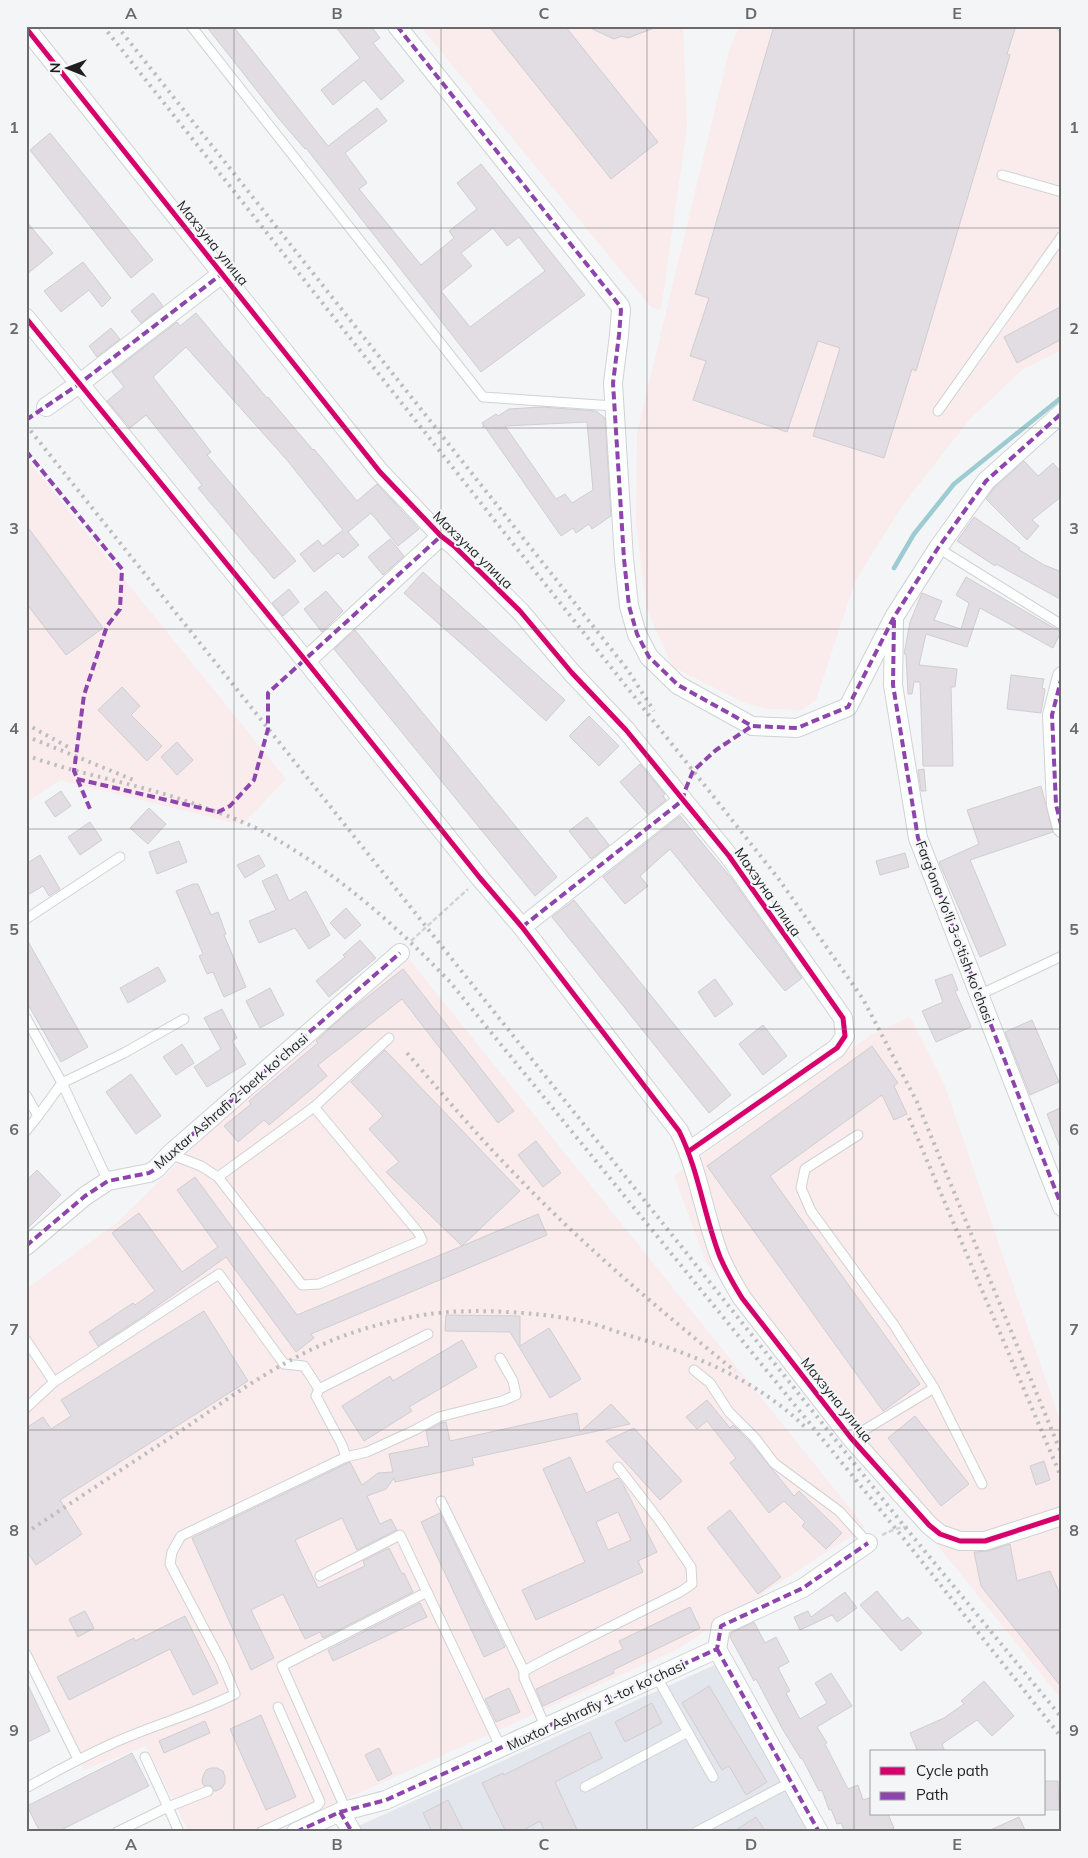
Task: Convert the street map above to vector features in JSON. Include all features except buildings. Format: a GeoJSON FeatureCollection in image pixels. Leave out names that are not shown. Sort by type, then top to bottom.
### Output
{"type":"FeatureCollection","features":[{"type":"Feature","properties":{"kind":"street"},"geometry":{"type":"LineString","coordinates":[[397,26],[620,306],[619,335],[613,376],[624,559],[629,606],[637,634],[649,657],[678,685],[752,726],[797,728],[848,707],[894,617],[938,548],[986,481],[1062,413]]}},
{"type":"Feature","properties":{"kind":"street","name":"Махзуна улица"},"geometry":{"type":"LineString","coordinates":[[26,28],[380,472],[441,536],[454,546],[520,611],[572,673],[626,730],[729,856],[843,1018],[845,1031],[843,1039],[837,1048],[689,1151]]}},
{"type":"Feature","properties":{"kind":"street"},"geometry":{"type":"LineString","coordinates":[[46,407],[79,384],[223,273]]}},
{"type":"Feature","properties":{"kind":"street","name":"Махзуна улица"},"geometry":{"type":"LineString","coordinates":[[26,318],[480,878],[522,927],[679,1131],[689,1151],[720,1256],[730,1277],[742,1298],[851,1438],[928,1525],[940,1534],[953,1539],[984,1541],[1062,1516]]}},
{"type":"Feature","properties":{"kind":"street"},"geometry":{"type":"LineString","coordinates":[[306,661],[441,536]]}},
{"type":"Feature","properties":{"kind":"street","name":"Farg'ona Yo'li 3-o'tish ko'chasi"},"geometry":{"type":"LineString","coordinates":[[894,617],[893,684],[918,838],[1062,1206]]}},
{"type":"Feature","properties":{"kind":"street"},"geometry":{"type":"LineString","coordinates":[[1062,676],[1052,715],[1062,828]]}},
{"type":"Feature","properties":{"kind":"street"},"geometry":{"type":"LineString","coordinates":[[522,927],[683,800]]}},
{"type":"Feature","properties":{"kind":"street","name":"Muxtar Ashrafi 2-berk ko'chasi"},"geometry":{"type":"LineString","coordinates":[[26,1246],[86,1196],[108,1181],[149,1173],[156,1169],[170,1154],[400,953]]}},
{"type":"Feature","properties":{"kind":"street"},"geometry":{"type":"LineString","coordinates":[[819,1832],[717,1650],[721,1626],[803,1588],[868,1542]]}},
{"type":"Feature","properties":{"kind":"street","name":"Muxtor Ashrafiy 1-tor ko'chasi"},"geometry":{"type":"LineString","coordinates":[[296,1832],[343,1811],[386,1800],[717,1650]]}},
{"type":"Feature","properties":{"kind":"street"},"geometry":{"type":"LineString","coordinates":[[343,1811],[352,1832]]}},
{"type":"Feature","properties":{"kind":"lane"},"geometry":{"type":"LineString","coordinates":[[191,26],[483,397],[614,406]]}},
{"type":"Feature","properties":{"kind":"lane"},"geometry":{"type":"LineString","coordinates":[[1002,175],[1062,192]]}},
{"type":"Feature","properties":{"kind":"lane"},"geometry":{"type":"LineString","coordinates":[[938,411],[1062,236]]}},
{"type":"Feature","properties":{"kind":"lane"},"geometry":{"type":"LineString","coordinates":[[938,548],[1062,625]]}},
{"type":"Feature","properties":{"kind":"lane"},"geometry":{"type":"LineString","coordinates":[[26,919],[120,857]]}},
{"type":"Feature","properties":{"kind":"lane"},"geometry":{"type":"LineString","coordinates":[[979,995],[1062,956]]}},
{"type":"Feature","properties":{"kind":"lane"},"geometry":{"type":"LineString","coordinates":[[26,1018],[62,1083],[108,1181]]}},
{"type":"Feature","properties":{"kind":"lane"},"geometry":{"type":"LineString","coordinates":[[26,1131],[62,1083],[124,1053],[184,1019]]}},
{"type":"Feature","properties":{"kind":"lane"},"geometry":{"type":"LineString","coordinates":[[218,1177],[314,1107],[389,1038]]}},
{"type":"Feature","properties":{"kind":"lane"},"geometry":{"type":"LineString","coordinates":[[26,1095],[38,1116]]}},
{"type":"Feature","properties":{"kind":"lane"},"geometry":{"type":"LineString","coordinates":[[170,1154],[201,1166],[218,1177],[302,1285],[318,1284],[422,1240],[418,1232],[314,1107]]}},
{"type":"Feature","properties":{"kind":"lane"},"geometry":{"type":"LineString","coordinates":[[858,1135],[805,1169],[801,1188],[811,1211],[894,1325],[934,1388],[982,1484]]}},
{"type":"Feature","properties":{"kind":"lane"},"geometry":{"type":"LineString","coordinates":[[26,1408],[54,1382],[219,1274],[284,1364],[304,1366],[319,1389]]}},
{"type":"Feature","properties":{"kind":"lane"},"geometry":{"type":"LineString","coordinates":[[346,1457],[342,1444],[316,1396],[319,1389],[428,1334]]}},
{"type":"Feature","properties":{"kind":"lane"},"geometry":{"type":"LineString","coordinates":[[26,1340],[54,1382]]}},
{"type":"Feature","properties":{"kind":"lane"},"geometry":{"type":"LineString","coordinates":[[26,1788],[78,1759],[119,1740],[213,1705],[235,1694],[222,1663],[170,1564],[172,1552],[181,1536],[346,1457],[367,1452],[440,1417],[502,1401],[516,1395],[513,1381],[500,1358]]}},
{"type":"Feature","properties":{"kind":"lane"},"geometry":{"type":"LineString","coordinates":[[694,1370],[710,1383],[729,1412],[755,1438],[774,1464],[839,1511],[868,1542]]}},
{"type":"Feature","properties":{"kind":"lane"},"geometry":{"type":"LineString","coordinates":[[851,1438],[934,1388]]}},
{"type":"Feature","properties":{"kind":"lane"},"geometry":{"type":"LineString","coordinates":[[524,1671],[680,1592],[692,1584],[691,1567],[659,1520],[618,1467]]}},
{"type":"Feature","properties":{"kind":"lane"},"geometry":{"type":"LineString","coordinates":[[441,1501],[524,1671],[524,1678],[546,1728]]}},
{"type":"Feature","properties":{"kind":"lane"},"geometry":{"type":"LineString","coordinates":[[320,1576],[400,1535],[501,1748]]}},
{"type":"Feature","properties":{"kind":"lane"},"geometry":{"type":"LineString","coordinates":[[343,1811],[282,1666],[428,1592]]}},
{"type":"Feature","properties":{"kind":"lane"},"geometry":{"type":"LineString","coordinates":[[26,1654],[30,1670],[78,1759]]}},
{"type":"Feature","properties":{"kind":"lane"},"geometry":{"type":"LineString","coordinates":[[659,1682],[713,1777]]}},
{"type":"Feature","properties":{"kind":"lane"},"geometry":{"type":"LineString","coordinates":[[261,1832],[317,1806],[320,1802],[278,1707]]}},
{"type":"Feature","properties":{"kind":"lane"},"geometry":{"type":"LineString","coordinates":[[585,1787],[688,1732]]}},
{"type":"Feature","properties":{"kind":"lane"},"geometry":{"type":"LineString","coordinates":[[145,1757],[180,1832]]}},
{"type":"Feature","properties":{"kind":"lane"},"geometry":{"type":"LineString","coordinates":[[696,1832],[791,1782]]}},
{"type":"Feature","properties":{"kind":"lane"},"geometry":{"type":"LineString","coordinates":[[117,1832],[208,1791]]}},
{"type":"Feature","properties":{"kind":"path"},"geometry":{"type":"LineString","coordinates":[[400,953],[410,941],[480,878]]}},
{"type":"Feature","properties":{"kind":"path"},"geometry":{"type":"LineString","coordinates":[[868,1542],[895,1529],[928,1525]]}},
{"type":"Feature","properties":{"kind":"shaded area"},"geometry":{"type":"Polygon","coordinates":[[[420,26],[683,26],[687,127],[661,310],[651,307],[420,26]]]}},
{"type":"Feature","properties":{"kind":"shaded area"},"geometry":{"type":"Polygon","coordinates":[[[740,26],[1062,26],[1062,350],[1022,370],[969,420],[902,506],[855,581],[816,700],[802,710],[769,709],[745,703],[673,667],[647,610],[636,523],[637,433],[730,47],[740,26]]]}},
{"type":"Feature","properties":{"kind":"shaded area"},"geometry":{"type":"Polygon","coordinates":[[[26,458],[286,779],[242,825],[60,780],[26,803],[26,458]]]}},
{"type":"Feature","properties":{"kind":"shaded area"},"geometry":{"type":"Polygon","coordinates":[[[409,959],[865,1527],[676,1650],[273,1832],[189,1832],[146,1746],[84,1770],[30,1667],[26,1668],[26,1289],[117,1223],[274,1067],[409,959]]]}},
{"type":"Feature","properties":{"kind":"shaded area"},"geometry":{"type":"Polygon","coordinates":[[[910,1017],[944,1084],[1062,1427],[1062,1700],[851,1438],[706,1262],[674,1176],[872,1034],[910,1017]]]}},
{"type":"Feature","properties":{"kind":"shaded area"},"geometry":{"type":"Polygon","coordinates":[[[721,1662],[816,1832],[356,1832],[354,1828],[721,1662]]]}},
{"type":"Feature","properties":{"kind":"waterway"},"geometry":{"type":"LineString","coordinates":[[894,568],[914,534],[954,484],[1062,397]]}},
{"type":"Feature","properties":{"kind":"railway"},"geometry":{"type":"LineString","coordinates":[[103,26],[778,878],[863,999],[917,1102],[1062,1455]]}},
{"type":"Feature","properties":{"kind":"railway"},"geometry":{"type":"LineString","coordinates":[[117,26],[627,669],[654,711]]}},
{"type":"Feature","properties":{"kind":"railway"},"geometry":{"type":"LineString","coordinates":[[26,425],[905,1527],[1062,1718]]}},
{"type":"Feature","properties":{"kind":"railway"},"geometry":{"type":"LineString","coordinates":[[26,724],[68,747]]}},
{"type":"Feature","properties":{"kind":"railway"},"geometry":{"type":"LineString","coordinates":[[26,736],[136,781]]}},
{"type":"Feature","properties":{"kind":"railway"},"geometry":{"type":"LineString","coordinates":[[26,755],[64,768],[180,799],[258,829],[285,844],[336,879],[406,938],[450,982],[904,1539],[1062,1738]]}},
{"type":"Feature","properties":{"kind":"railway"},"geometry":{"type":"LineString","coordinates":[[407,1053],[484,1141],[563,1223],[648,1299],[735,1371]]}},
{"type":"Feature","properties":{"kind":"railway"},"geometry":{"type":"LineString","coordinates":[[909,1118],[1062,1479]]}},
{"type":"Feature","properties":{"kind":"railway"},"geometry":{"type":"LineString","coordinates":[[26,1533],[235,1394],[293,1359],[325,1343],[359,1330],[429,1314],[484,1311],[523,1313],[583,1321],[676,1350],[723,1370],[767,1396],[807,1429]]}},
{"type":"Feature","properties":{"kind":"marked path"},"geometry":{"type":"LineString","coordinates":[[397,26],[620,306],[619,335],[613,383],[624,559],[629,606],[637,634],[649,657],[678,685],[752,726],[797,728],[848,707],[894,617],[938,548],[986,481],[1062,413]]}},
{"type":"Feature","properties":{"kind":"marked path"},"geometry":{"type":"LineString","coordinates":[[26,420],[79,384],[223,273]]}},
{"type":"Feature","properties":{"kind":"marked path"},"geometry":{"type":"LineString","coordinates":[[26,451],[122,569],[120,609],[107,626],[84,695],[74,771],[90,809]]}},
{"type":"Feature","properties":{"kind":"marked path"},"geometry":{"type":"LineString","coordinates":[[77,779],[218,812],[230,806],[254,780],[268,729],[268,693],[441,536]]}},
{"type":"Feature","properties":{"kind":"marked path"},"geometry":{"type":"LineString","coordinates":[[894,620],[893,685],[918,838],[1062,1207]]}},
{"type":"Feature","properties":{"kind":"marked path"},"geometry":{"type":"LineString","coordinates":[[1062,676],[1052,715],[1056,805],[1062,828]]}},
{"type":"Feature","properties":{"kind":"marked path"},"geometry":{"type":"LineString","coordinates":[[522,927],[683,800],[693,771],[716,750],[752,726]]}},
{"type":"Feature","properties":{"kind":"marked path"},"geometry":{"type":"LineString","coordinates":[[26,1246],[85,1196],[108,1181],[149,1173],[156,1169],[170,1154],[400,953]]}},
{"type":"Feature","properties":{"kind":"marked path"},"geometry":{"type":"LineString","coordinates":[[296,1832],[340,1812],[386,1800],[717,1649],[721,1626],[803,1588],[868,1543]]}},
{"type":"Feature","properties":{"kind":"marked path"},"geometry":{"type":"LineString","coordinates":[[717,1649],[819,1832]]}},
{"type":"Feature","properties":{"kind":"marked path"},"geometry":{"type":"LineString","coordinates":[[340,1812],[352,1832]]}},
{"type":"Feature","properties":{"kind":"cycle path"},"geometry":{"type":"LineString","coordinates":[[26,28],[380,472],[441,536],[454,546],[520,611],[572,673],[626,730],[729,856],[843,1018],[845,1036],[837,1048],[689,1151]]}},
{"type":"Feature","properties":{"kind":"cycle path"},"geometry":{"type":"LineString","coordinates":[[26,318],[480,878],[522,927],[679,1131],[692,1162],[714,1241],[733,1283],[742,1298],[851,1438],[929,1525],[940,1534],[960,1541],[985,1541],[1062,1516]]}}]}
